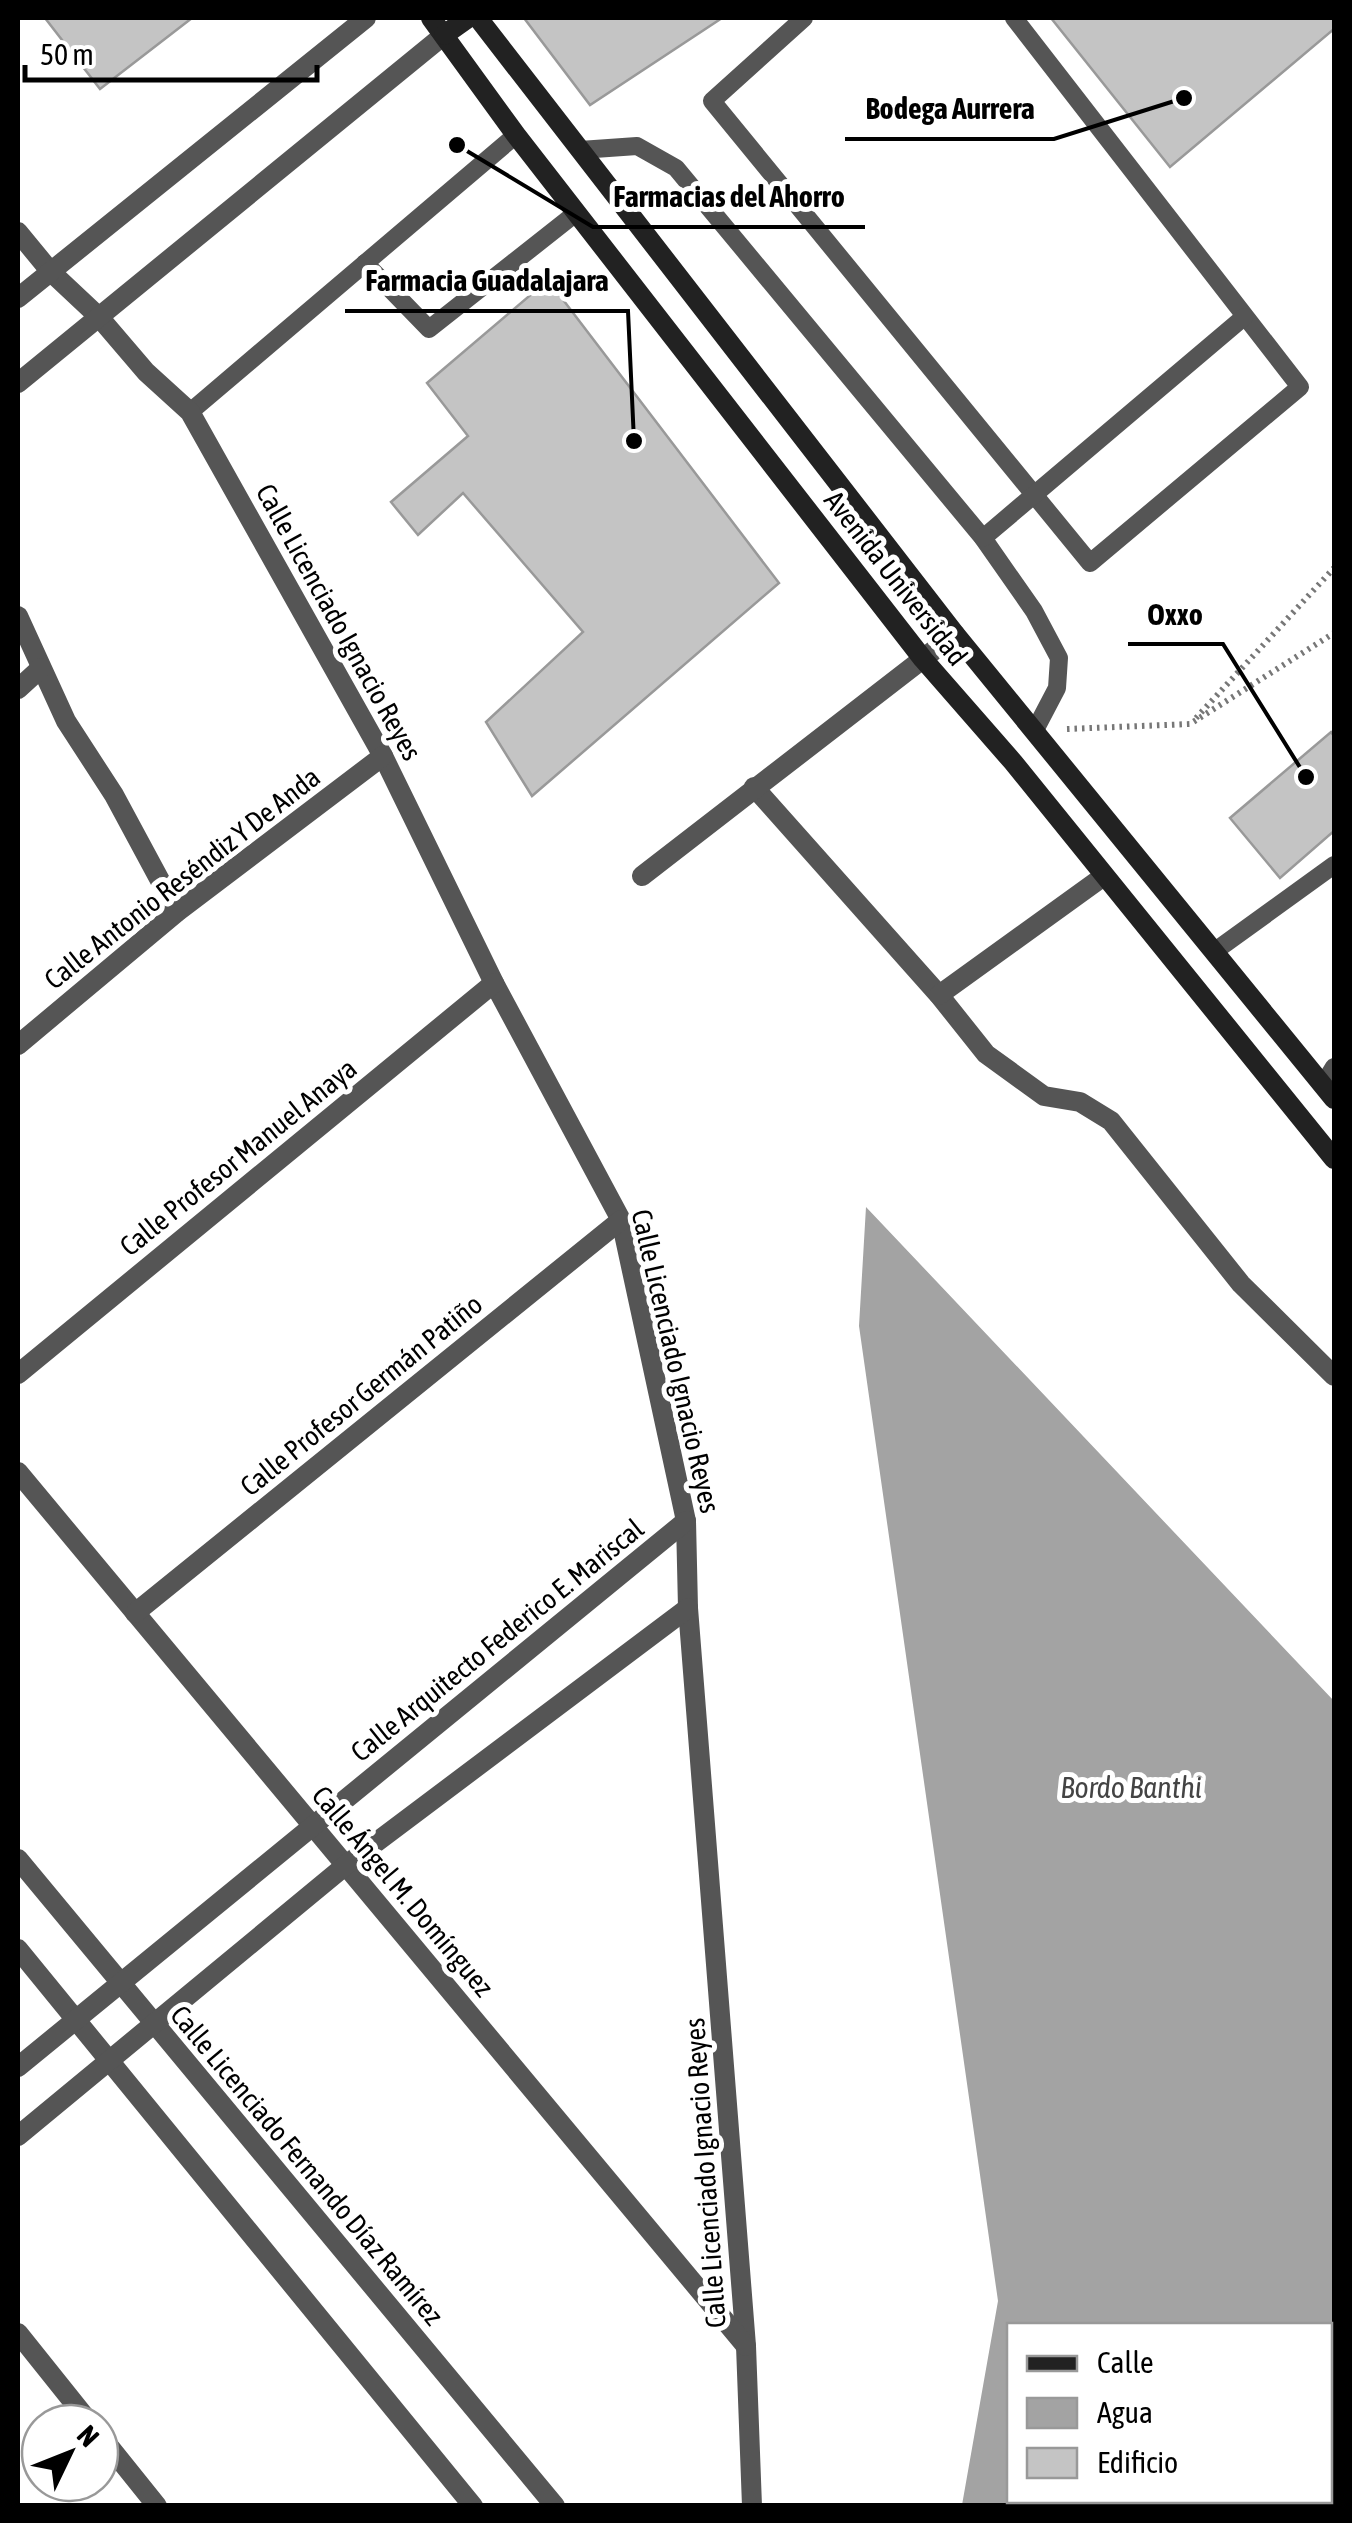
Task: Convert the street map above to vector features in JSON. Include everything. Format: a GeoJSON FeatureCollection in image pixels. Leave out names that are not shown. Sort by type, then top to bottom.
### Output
{"type":"FeatureCollection","features":[{"type":"Feature","properties":{"kind":"main road"},"geometry":{"type":"LineString","coordinates":[[437,26],[468,18]]}},
{"type":"Feature","properties":{"kind":"main road","name":"Avenida Universidad"},"geometry":{"type":"LineString","coordinates":[[478,18],[955,634],[1215,952],[1331,1083]]}},
{"type":"Feature","properties":{"kind":"main road","name":"Avenida Universidad"},"geometry":{"type":"LineString","coordinates":[[437,26],[516,135],[923,659],[1014,762],[1334,1158]]}},
{"type":"Feature","properties":{"kind":"street"},"geometry":{"type":"LineString","coordinates":[[18,298],[366,18]]}},
{"type":"Feature","properties":{"kind":"street"},"geometry":{"type":"LineString","coordinates":[[18,383],[99,318],[437,26]]}},
{"type":"Feature","properties":{"kind":"street","name":"Calle Licenciado Ignacio Reyes"},"geometry":{"type":"LineString","coordinates":[[18,232],[146,372],[190,412],[383,756],[494,983],[621,1220],[686,1521],[688,1608],[746,2346],[752,2506]]}},
{"type":"Feature","properties":{"kind":"street"},"geometry":{"type":"LineString","coordinates":[[18,616],[66,722],[114,795],[177,912]]}},
{"type":"Feature","properties":{"kind":"street"},"geometry":{"type":"LineString","coordinates":[[642,876],[955,634]]}},
{"type":"Feature","properties":{"kind":"street"},"geometry":{"type":"LineString","coordinates":[[18,689],[41,668]]}},
{"type":"Feature","properties":{"kind":"street","name":"Calle Antonio Reséndiz Y De Anda"},"geometry":{"type":"LineString","coordinates":[[18,1045],[177,912],[383,756]]}},
{"type":"Feature","properties":{"kind":"street"},"geometry":{"type":"LineString","coordinates":[[754,787],[939,995],[986,1054],[1044,1096],[1080,1102],[1111,1121],[1241,1284],[1334,1376]]}},
{"type":"Feature","properties":{"kind":"street"},"geometry":{"type":"LineString","coordinates":[[939,995],[1104,876]]}},
{"type":"Feature","properties":{"kind":"street","name":"Calle Profesor Manuel Anaya"},"geometry":{"type":"LineString","coordinates":[[18,1374],[494,983]]}},
{"type":"Feature","properties":{"kind":"street","name":"Calle Profesor Germán Patiño"},"geometry":{"type":"LineString","coordinates":[[135,1613],[621,1220]]}},
{"type":"Feature","properties":{"kind":"street","name":"Calle Ángel M. Domínguez"},"geometry":{"type":"LineString","coordinates":[[18,1472],[746,2346]]}},
{"type":"Feature","properties":{"kind":"street","name":"Calle Arquitecto Federico E. Mariscal"},"geometry":{"type":"LineString","coordinates":[[18,2067],[686,1521]]}},
{"type":"Feature","properties":{"kind":"street"},"geometry":{"type":"LineString","coordinates":[[18,2136],[346,1865],[688,1608]]}},
{"type":"Feature","properties":{"kind":"street","name":"Calle Licenciado Fernando Díaz Ramírez"},"geometry":{"type":"LineString","coordinates":[[18,1858],[555,2506]]}},
{"type":"Feature","properties":{"kind":"street"},"geometry":{"type":"LineString","coordinates":[[18,1949],[473,2506]]}},
{"type":"Feature","properties":{"kind":"street"},"geometry":{"type":"LineString","coordinates":[[18,2333],[74,2403]]}},
{"type":"Feature","properties":{"kind":"street"},"geometry":{"type":"LineString","coordinates":[[120,2460],[157,2506]]}},
{"type":"Feature","properties":{"kind":"lane"},"geometry":{"type":"LineString","coordinates":[[804,18],[712,101],[1090,564],[1300,387],[1014,18]]}},
{"type":"Feature","properties":{"kind":"lane"},"geometry":{"type":"LineString","coordinates":[[190,412],[516,135]]}},
{"type":"Feature","properties":{"kind":"lane"},"geometry":{"type":"LineString","coordinates":[[580,150],[637,146],[676,168],[983,538],[1034,612],[1059,658],[1057,688],[1036,730]]}},
{"type":"Feature","properties":{"kind":"lane"},"geometry":{"type":"LineString","coordinates":[[365,262],[429,329],[576,213]]}},
{"type":"Feature","properties":{"kind":"lane"},"geometry":{"type":"LineString","coordinates":[[983,538],[1244,317]]}},
{"type":"Feature","properties":{"kind":"lane"},"geometry":{"type":"LineString","coordinates":[[1215,952],[1334,865]]}},
{"type":"Feature","properties":{"kind":"path"},"geometry":{"type":"LineString","coordinates":[[1190,724],[1334,568]]}},
{"type":"Feature","properties":{"kind":"path"},"geometry":{"type":"LineString","coordinates":[[1036,730],[1190,724],[1334,634]]}},
{"type":"Feature","properties":{"kind":"water","name":"Bordo Banthi"},"geometry":{"type":"Polygon","coordinates":[[[866,1207],[1334,1701],[1334,2505],[962,2505],[998,2301],[859,1326],[866,1207]]]}},
{"type":"Feature","properties":{"kind":"building"},"geometry":{"type":"Polygon","coordinates":[[[45,18],[192,18],[100,89],[45,18]]]}},
{"type":"Feature","properties":{"kind":"building"},"geometry":{"type":"Polygon","coordinates":[[[524,18],[722,18],[590,105],[524,18]]]}},
{"type":"Feature","properties":{"kind":"building"},"geometry":{"type":"Polygon","coordinates":[[[1051,18],[1334,18],[1334,29],[1170,167],[1051,18]]]}},
{"type":"Feature","properties":{"kind":"building"},"geometry":{"type":"Polygon","coordinates":[[[548,280],[779,583],[532,796],[486,722],[583,632],[463,493],[418,535],[391,502],[468,436],[427,383],[548,280]]]}},
{"type":"Feature","properties":{"kind":"building"},"geometry":{"type":"Polygon","coordinates":[[[1331,732],[1334,831],[1280,878],[1230,818],[1331,732]]]}},
{"type":"Feature","properties":{"kind":"place","name":"Bodega Aurrera"},"geometry":{"type":"Point","coordinates":[1184,98]}},
{"type":"Feature","properties":{"kind":"place","name":"Farmacias del Ahorro"},"geometry":{"type":"Point","coordinates":[457,145]}},
{"type":"Feature","properties":{"kind":"place","name":"Farmacia Guadalajara"},"geometry":{"type":"Point","coordinates":[634,441]}},
{"type":"Feature","properties":{"kind":"place","name":"Oxxo"},"geometry":{"type":"Point","coordinates":[1306,777]}}]}
